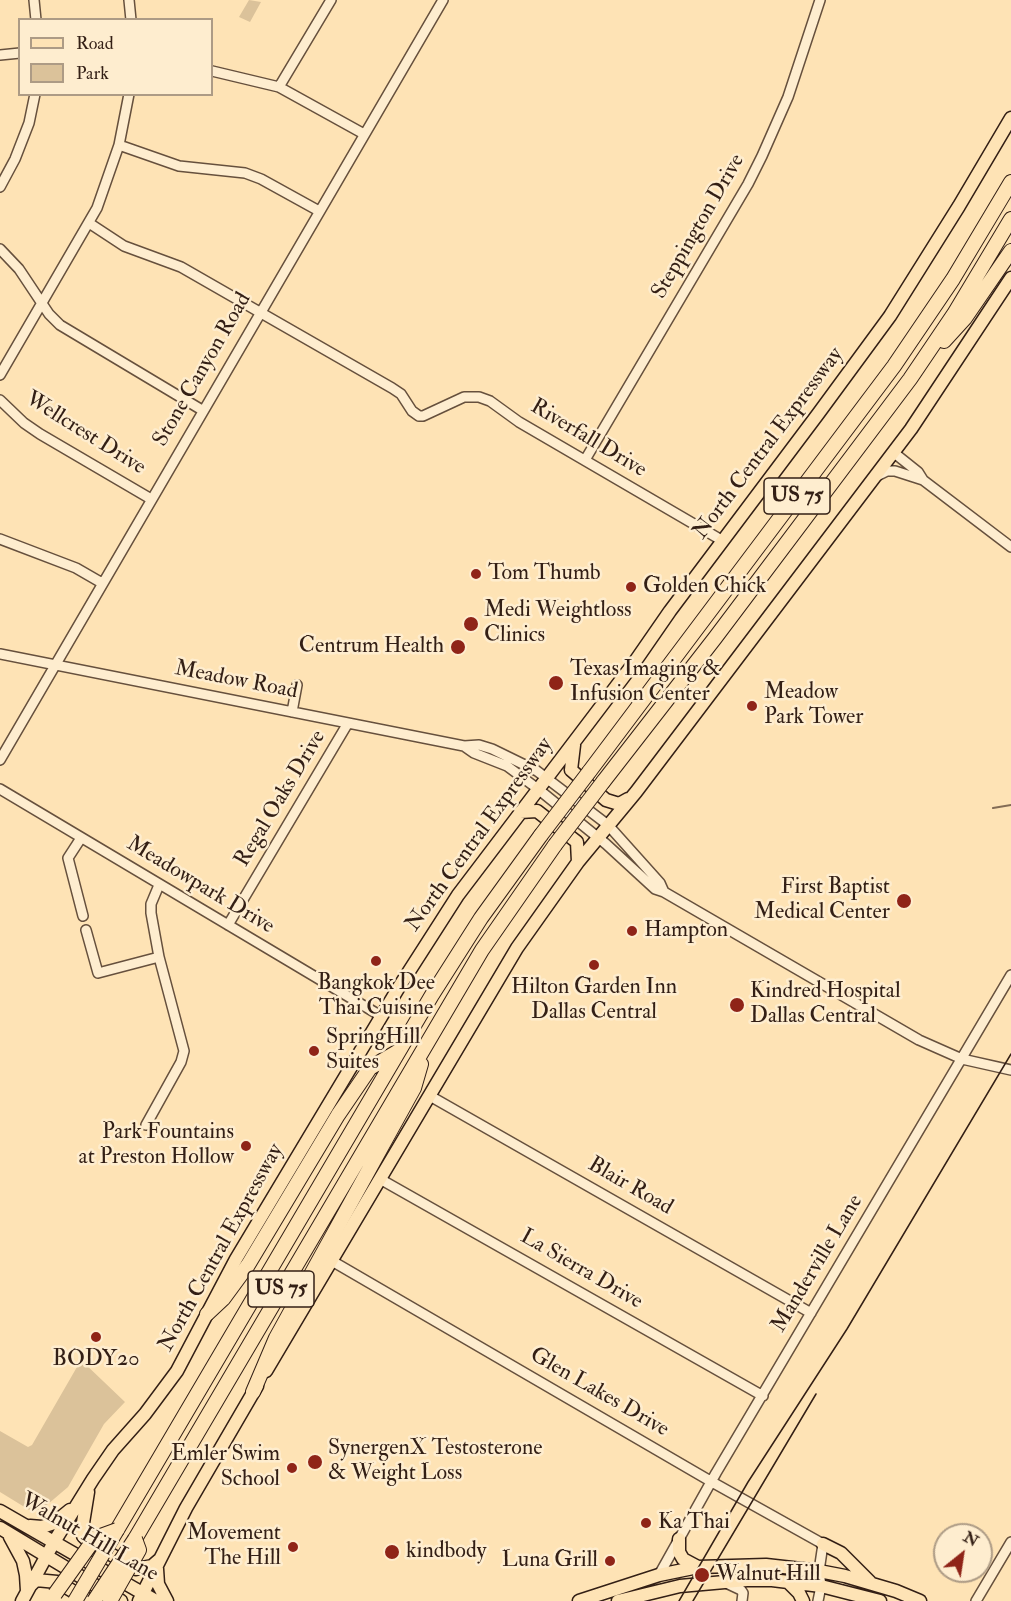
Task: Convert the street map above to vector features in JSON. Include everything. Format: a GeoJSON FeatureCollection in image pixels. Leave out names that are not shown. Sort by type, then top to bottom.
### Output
{"type":"FeatureCollection","features":[{"type":"Feature","properties":{"kind":"highway","name":"US 75"},"geometry":{"type":"LineString","coordinates":[[75,1601],[399,1051],[467,940],[541,835],[894,366],[953,279],[1011,182]]}},
{"type":"Feature","properties":{"kind":"highway","name":"US 75"},"geometry":{"type":"LineString","coordinates":[[92,1601],[135,1539],[482,950],[555,845],[715,638],[910,379],[954,314],[1011,219]]}},
{"type":"Feature","properties":{"kind":"highway"},"geometry":{"type":"LineString","coordinates":[[910,379],[965,318],[1011,251]]}},
{"type":"Feature","properties":{"kind":"highway"},"geometry":{"type":"LineString","coordinates":[[253,1392],[276,1338],[414,1088],[429,1039]]}},
{"type":"Feature","properties":{"kind":"highway"},"geometry":{"type":"LineString","coordinates":[[207,1314],[223,1299],[248,1265],[338,1115],[370,1068],[399,1051]]}},
{"type":"Feature","properties":{"kind":"highway"},"geometry":{"type":"LineString","coordinates":[[52,1597],[95,1538],[117,1530]]}},
{"type":"Feature","properties":{"kind":"highway"},"geometry":{"type":"LineString","coordinates":[[110,1601],[139,1550],[135,1539]]}},
{"type":"Feature","properties":{"kind":"main road","name":"North Central Expressway"},"geometry":{"type":"LineString","coordinates":[[26,1593],[54,1542],[113,1450],[168,1384],[236,1259],[381,1016],[458,896],[634,663],[890,316],[1011,118]]}},
{"type":"Feature","properties":{"kind":"main road"},"geometry":{"type":"LineString","coordinates":[[141,1597],[186,1508],[253,1392],[284,1345],[501,974],[578,862],[636,792],[894,452],[936,394],[1011,278]]}},
{"type":"Feature","properties":{"kind":"main road"},"geometry":{"type":"LineString","coordinates":[[574,741],[570,770],[606,800],[613,803],[624,802],[636,792]]}},
{"type":"Feature","properties":{"kind":"main road"},"geometry":{"type":"LineString","coordinates":[[520,812],[537,811],[577,842],[578,862]]}},
{"type":"Feature","properties":{"kind":"main road"},"geometry":{"type":"LineString","coordinates":[[88,1488],[83,1536],[136,1569],[159,1562]]}},
{"type":"Feature","properties":{"kind":"main road"},"geometry":{"type":"LineString","coordinates":[[24,1525],[42,1527],[54,1523],[65,1516],[88,1488]]}},
{"type":"Feature","properties":{"kind":"main road","name":"Walnut Hill Lane"},"geometry":{"type":"LineString","coordinates":[[0,1511],[141,1597],[156,1601]]}},
{"type":"Feature","properties":{"kind":"main road"},"geometry":{"type":"LineString","coordinates":[[4,1531],[23,1561],[26,1593]]}},
{"type":"Feature","properties":{"kind":"main road","name":"Walnut Hill Lane"},"geometry":{"type":"LineString","coordinates":[[4,1531],[121,1601]]}},
{"type":"Feature","properties":{"kind":"main road"},"geometry":{"type":"LineString","coordinates":[[679,1539],[679,1552],[683,1559],[698,1567]]}},
{"type":"Feature","properties":{"kind":"main road"},"geometry":{"type":"LineString","coordinates":[[826,1545],[842,1552],[871,1583]]}},
{"type":"Feature","properties":{"kind":"main road"},"geometry":{"type":"LineString","coordinates":[[159,1562],[158,1584],[167,1601]]}},
{"type":"Feature","properties":{"kind":"main road"},"geometry":{"type":"LineString","coordinates":[[579,1601],[659,1575],[698,1567],[766,1565],[819,1570],[871,1583],[920,1601]]}},
{"type":"Feature","properties":{"kind":"main road"},"geometry":{"type":"LineString","coordinates":[[631,1597],[652,1583],[659,1575]]}},
{"type":"Feature","properties":{"kind":"main road"},"geometry":{"type":"LineString","coordinates":[[26,1593],[36,1580],[57,1582],[92,1601]]}},
{"type":"Feature","properties":{"kind":"main road"},"geometry":{"type":"LineString","coordinates":[[618,1601],[680,1586],[722,1581],[764,1580],[816,1586],[880,1601]]}},
{"type":"Feature","properties":{"kind":"main road"},"geometry":{"type":"LineString","coordinates":[[788,1582],[805,1601]]}},
{"type":"Feature","properties":{"kind":"street"},"geometry":{"type":"LineString","coordinates":[[34,0],[36,18]]}},
{"type":"Feature","properties":{"kind":"street"},"geometry":{"type":"LineString","coordinates":[[129,0],[131,18]]}},
{"type":"Feature","properties":{"kind":"street"},"geometry":{"type":"LineString","coordinates":[[279,87],[331,0]]}},
{"type":"Feature","properties":{"kind":"street","name":"Stone Canyon Road"},"geometry":{"type":"LineString","coordinates":[[0,760],[442,0]]}},
{"type":"Feature","properties":{"kind":"street","name":"Steppington Drive"},"geometry":{"type":"LineString","coordinates":[[585,460],[758,166],[788,97],[820,0]]}},
{"type":"Feature","properties":{"kind":"street"},"geometry":{"type":"LineString","coordinates":[[0,55],[18,52]]}},
{"type":"Feature","properties":{"kind":"street"},"geometry":{"type":"LineString","coordinates":[[213,71],[279,87],[364,135]]}},
{"type":"Feature","properties":{"kind":"street"},"geometry":{"type":"LineString","coordinates":[[0,188],[15,159],[35,96]]}},
{"type":"Feature","properties":{"kind":"street"},"geometry":{"type":"LineString","coordinates":[[0,375],[89,223],[119,145],[129,96]]}},
{"type":"Feature","properties":{"kind":"street"},"geometry":{"type":"LineString","coordinates":[[119,145],[179,166],[245,173],[261,179],[319,211]]}},
{"type":"Feature","properties":{"kind":"street"},"geometry":{"type":"LineString","coordinates":[[89,223],[124,246],[175,264],[259,312]]}},
{"type":"Feature","properties":{"kind":"street"},"geometry":{"type":"LineString","coordinates":[[0,249],[19,269],[49,314],[70,332],[202,410]]}},
{"type":"Feature","properties":{"kind":"street","name":"Riverfall Drive"},"geometry":{"type":"LineString","coordinates":[[259,312],[393,388],[419,416],[464,397],[479,397],[490,401],[519,422],[723,541]]}},
{"type":"Feature","properties":{"kind":"street","name":"Wellcrest Drive"},"geometry":{"type":"LineString","coordinates":[[0,400],[32,429],[151,499]]}},
{"type":"Feature","properties":{"kind":"street"},"geometry":{"type":"LineString","coordinates":[[894,452],[918,472],[923,480]]}},
{"type":"Feature","properties":{"kind":"street"},"geometry":{"type":"LineString","coordinates":[[874,477],[887,471],[895,471],[923,480],[1011,547]]}},
{"type":"Feature","properties":{"kind":"street"},"geometry":{"type":"LineString","coordinates":[[0,539],[76,567],[102,584]]}},
{"type":"Feature","properties":{"kind":"street","name":"Meadow Road"},"geometry":{"type":"LineString","coordinates":[[0,654],[464,746],[479,745],[492,749],[528,765],[608,825],[660,883],[664,892]]}},
{"type":"Feature","properties":{"kind":"street"},"geometry":{"type":"LineString","coordinates":[[292,712],[297,685]]}},
{"type":"Feature","properties":{"kind":"street","name":"Regal Oaks Drive"},"geometry":{"type":"LineString","coordinates":[[228,926],[348,723]]}},
{"type":"Feature","properties":{"kind":"street","name":"Meadow Road"},"geometry":{"type":"LineString","coordinates":[[464,746],[474,753],[507,766],[538,789],[598,837],[655,889],[664,892],[935,1048],[962,1059],[1011,1070]]}},
{"type":"Feature","properties":{"kind":"street","name":"Meadowpark Drive"},"geometry":{"type":"LineString","coordinates":[[0,789],[381,1016]]}},
{"type":"Feature","properties":{"kind":"street"},"geometry":{"type":"LineString","coordinates":[[81,837],[68,858],[83,916]]}},
{"type":"Feature","properties":{"kind":"street"},"geometry":{"type":"LineString","coordinates":[[146,1125],[184,1055],[184,1047],[159,957],[151,913],[151,904],[159,885]]}},
{"type":"Feature","properties":{"kind":"street"},"geometry":{"type":"LineString","coordinates":[[86,930],[98,973],[159,957]]}},
{"type":"Feature","properties":{"kind":"street","name":"Manderville Lane"},"geometry":{"type":"LineString","coordinates":[[659,1575],[1011,975]]}},
{"type":"Feature","properties":{"kind":"street","name":"Blair Road"},"geometry":{"type":"LineString","coordinates":[[430,1096],[811,1313]]}},
{"type":"Feature","properties":{"kind":"street","name":"La Sierra Drive"},"geometry":{"type":"LineString","coordinates":[[380,1179],[763,1396]]}},
{"type":"Feature","properties":{"kind":"street","name":"Glen Lakes Drive"},"geometry":{"type":"LineString","coordinates":[[332,1261],[712,1482],[826,1545]]}},
{"type":"Feature","properties":{"kind":"street"},"geometry":{"type":"LineString","coordinates":[[976,1601],[1011,1542]]}},
{"type":"Feature","properties":{"kind":"street"},"geometry":{"type":"LineString","coordinates":[[818,1601],[816,1586],[826,1545]]}},
{"type":"Feature","properties":{"kind":"street"},"geometry":{"type":"LineString","coordinates":[[722,1581],[741,1590],[742,1601]]}},
{"type":"Feature","properties":{"kind":"street"},"geometry":{"type":"LineString","coordinates":[[805,1601],[816,1586]]}},
{"type":"Feature","properties":{"kind":"green space"},"geometry":{"type":"Polygon","coordinates":[[[249,0],[261,2],[250,22],[239,17],[249,0]]]}},
{"type":"Feature","properties":{"kind":"green space"},"geometry":{"type":"Polygon","coordinates":[[[81,1360],[125,1402],[104,1424],[68,1487],[41,1510],[31,1511],[0,1492],[0,1431],[28,1447],[32,1445],[81,1360]]]}},
{"type":"Feature","properties":{"kind":"waterway"},"geometry":{"type":"LineString","coordinates":[[993,808],[1011,805]]}},
{"type":"Feature","properties":{"kind":"tram line"},"geometry":{"type":"LineString","coordinates":[[679,1601],[748,1482],[847,1329],[1011,1054]]}},
{"type":"Feature","properties":{"kind":"tram line"},"geometry":{"type":"LineString","coordinates":[[693,1601],[816,1394]]}},
{"type":"Feature","properties":{"kind":"place","name":"Tom Thumb"},"geometry":{"type":"Point","coordinates":[476,574]}},
{"type":"Feature","properties":{"kind":"place","name":"Golden Chick"},"geometry":{"type":"Point","coordinates":[631,587]}},
{"type":"Feature","properties":{"kind":"place","name":"Medi Weightloss Clinics"},"geometry":{"type":"Point","coordinates":[471,624]}},
{"type":"Feature","properties":{"kind":"place","name":"Centrum Health"},"geometry":{"type":"Point","coordinates":[458,647]}},
{"type":"Feature","properties":{"kind":"place","name":"Texas Imaging & Infusion Center"},"geometry":{"type":"Point","coordinates":[556,683]}},
{"type":"Feature","properties":{"kind":"place","name":"Meadow Park Tower"},"geometry":{"type":"Point","coordinates":[752,706]}},
{"type":"Feature","properties":{"kind":"place","name":"First Baptist Medical Center"},"geometry":{"type":"Point","coordinates":[904,901]}},
{"type":"Feature","properties":{"kind":"place","name":"Hampton"},"geometry":{"type":"Point","coordinates":[632,931]}},
{"type":"Feature","properties":{"kind":"place","name":"Bangkok Dee Thai Cuisine"},"geometry":{"type":"Point","coordinates":[376,961]}},
{"type":"Feature","properties":{"kind":"place","name":"Hilton Garden Inn Dallas Central"},"geometry":{"type":"Point","coordinates":[594,965]}},
{"type":"Feature","properties":{"kind":"place","name":"Kindred Hospital Dallas Central"},"geometry":{"type":"Point","coordinates":[737,1005]}},
{"type":"Feature","properties":{"kind":"place","name":"SpringHill Suites"},"geometry":{"type":"Point","coordinates":[314,1051]}},
{"type":"Feature","properties":{"kind":"place","name":"Park Fountains at Preston Hollow"},"geometry":{"type":"Point","coordinates":[246,1146]}},
{"type":"Feature","properties":{"kind":"place","name":"BODY20"},"geometry":{"type":"Point","coordinates":[96,1337]}},
{"type":"Feature","properties":{"kind":"place","name":"SynergenX Testosterone & Weight Loss"},"geometry":{"type":"Point","coordinates":[315,1462]}},
{"type":"Feature","properties":{"kind":"place","name":"Emler Swim School"},"geometry":{"type":"Point","coordinates":[292,1468]}},
{"type":"Feature","properties":{"kind":"place","name":"Ka Thai"},"geometry":{"type":"Point","coordinates":[646,1523]}},
{"type":"Feature","properties":{"kind":"place","name":"Movement The Hill"},"geometry":{"type":"Point","coordinates":[293,1547]}},
{"type":"Feature","properties":{"kind":"place","name":"kindbody"},"geometry":{"type":"Point","coordinates":[392,1552]}},
{"type":"Feature","properties":{"kind":"place","name":"Luna Grill"},"geometry":{"type":"Point","coordinates":[610,1561]}},
{"type":"Feature","properties":{"kind":"place","name":"Walnut Hill"},"geometry":{"type":"Point","coordinates":[702,1575]}}]}
